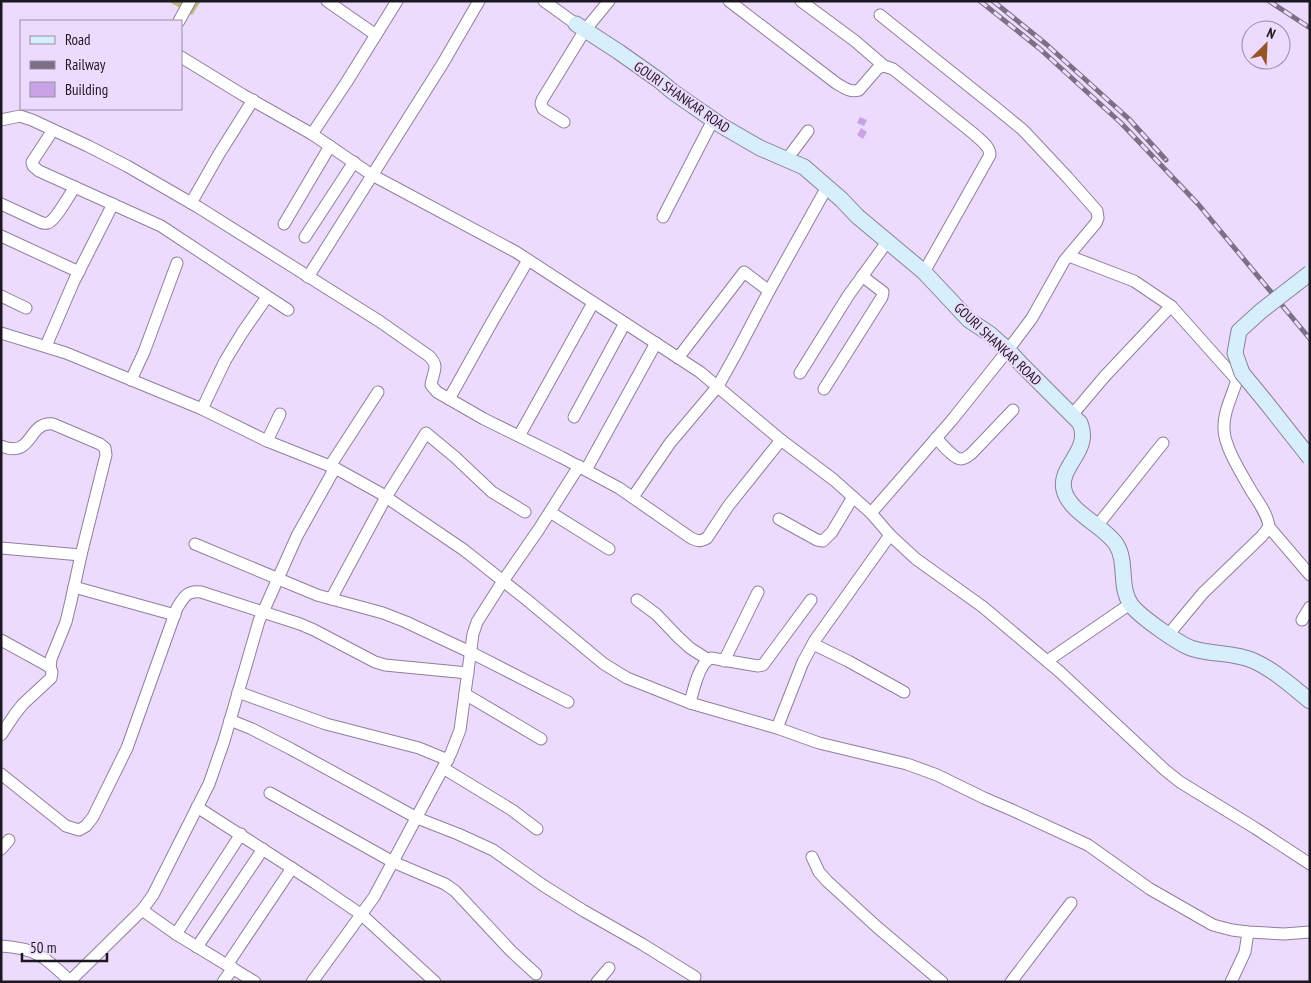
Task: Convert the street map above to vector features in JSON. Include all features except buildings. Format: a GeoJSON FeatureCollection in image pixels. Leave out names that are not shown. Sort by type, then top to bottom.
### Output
{"type":"FeatureCollection","features":[{"type":"Feature","properties":{"kind":"street"},"geometry":{"type":"LineString","coordinates":[[179,20],[190,1]]}},
{"type":"Feature","properties":{"kind":"street"},"geometry":{"type":"LineString","coordinates":[[328,1],[376,35]]}},
{"type":"Feature","properties":{"kind":"street"},"geometry":{"type":"LineString","coordinates":[[312,134],[397,1]]}},
{"type":"Feature","properties":{"kind":"street"},"geometry":{"type":"LineString","coordinates":[[308,277],[443,63],[478,1]]}},
{"type":"Feature","properties":{"kind":"street"},"geometry":{"type":"LineString","coordinates":[[544,1],[581,27]]}},
{"type":"Feature","properties":{"kind":"street"},"geometry":{"type":"LineString","coordinates":[[564,122],[543,108],[541,104],[581,27],[609,1]]}},
{"type":"Feature","properties":{"kind":"street"},"geometry":{"type":"LineString","coordinates":[[729,1],[848,90],[859,90],[878,68],[884,66]]}},
{"type":"Feature","properties":{"kind":"street"},"geometry":{"type":"LineString","coordinates":[[802,1],[884,66],[893,69],[974,134],[986,145],[990,152],[924,272]]}},
{"type":"Feature","properties":{"kind":"street"},"geometry":{"type":"LineString","coordinates":[[871,513],[936,438],[1008,350],[1032,318],[1060,268],[1098,218],[1097,211],[1023,130],[880,15]]}},
{"type":"Feature","properties":{"kind":"street","name":"GOURI SHANKAR ROAD"},"geometry":{"type":"LineString","coordinates":[[581,27],[714,120],[760,148],[804,167],[828,186],[857,216],[924,272],[969,320],[990,334],[1008,350],[1080,423],[1084,432],[1082,445],[1064,479],[1064,490],[1068,499],[1079,511],[1109,535],[1116,544],[1121,553],[1123,577],[1130,604]]}},
{"type":"Feature","properties":{"kind":"street"},"geometry":{"type":"LineString","coordinates":[[182,57],[312,134],[372,175],[516,252],[700,372],[781,440],[834,480],[871,513],[890,535],[916,559],[983,607],[1060,672],[1165,770],[1180,782],[1310,864]]}},
{"type":"Feature","properties":{"kind":"street"},"geometry":{"type":"LineString","coordinates":[[190,203],[253,100]]}},
{"type":"Feature","properties":{"kind":"street"},"geometry":{"type":"LineString","coordinates":[[1,120],[20,116],[32,120],[127,166],[190,203],[379,321],[429,356],[435,362],[436,368],[431,385],[437,392],[484,419],[619,488],[697,541],[702,541],[711,532],[729,505],[781,440]]}},
{"type":"Feature","properties":{"kind":"street"},"geometry":{"type":"LineString","coordinates":[[663,217],[714,120]]}},
{"type":"Feature","properties":{"kind":"street"},"geometry":{"type":"LineString","coordinates":[[53,130],[32,162],[33,166],[39,171],[161,226],[288,310]]}},
{"type":"Feature","properties":{"kind":"street"},"geometry":{"type":"LineString","coordinates":[[787,159],[808,131]]}},
{"type":"Feature","properties":{"kind":"street"},"geometry":{"type":"LineString","coordinates":[[284,224],[330,146]]}},
{"type":"Feature","properties":{"kind":"street"},"geometry":{"type":"LineString","coordinates":[[305,237],[354,162]]}},
{"type":"Feature","properties":{"kind":"street"},"geometry":{"type":"LineString","coordinates":[[633,497],[670,444],[718,386],[828,186]]}},
{"type":"Feature","properties":{"kind":"street"},"geometry":{"type":"LineString","coordinates":[[1,204],[44,223],[56,215],[75,187]]}},
{"type":"Feature","properties":{"kind":"street"},"geometry":{"type":"LineString","coordinates":[[46,346],[79,272],[113,204]]}},
{"type":"Feature","properties":{"kind":"street"},"geometry":{"type":"LineString","coordinates":[[1,236],[79,272]]}},
{"type":"Feature","properties":{"kind":"street"},"geometry":{"type":"LineString","coordinates":[[800,373],[848,296],[887,242]]}},
{"type":"Feature","properties":{"kind":"street"},"geometry":{"type":"LineString","coordinates":[[1069,256],[1134,281],[1171,306],[1237,380],[1226,415],[1225,438],[1239,470],[1269,522],[1269,527],[1310,575]]}},
{"type":"Feature","properties":{"kind":"street"},"geometry":{"type":"LineString","coordinates":[[449,399],[528,260]]}},
{"type":"Feature","properties":{"kind":"street"},"geometry":{"type":"LineString","coordinates":[[131,380],[144,352],[177,263]]}},
{"type":"Feature","properties":{"kind":"street"},"geometry":{"type":"LineString","coordinates":[[678,358],[744,272],[769,291]]}},
{"type":"Feature","properties":{"kind":"street"},"geometry":{"type":"LineString","coordinates":[[1310,273],[1261,311],[1240,331],[1235,353],[1242,373],[1310,458]]}},
{"type":"Feature","properties":{"kind":"street"},"geometry":{"type":"LineString","coordinates":[[824,388],[882,298],[883,292],[862,276]]}},
{"type":"Feature","properties":{"kind":"street"},"geometry":{"type":"LineString","coordinates":[[1,296],[26,308]]}},
{"type":"Feature","properties":{"kind":"street"},"geometry":{"type":"LineString","coordinates":[[202,409],[225,361],[267,297]]}},
{"type":"Feature","properties":{"kind":"street"},"geometry":{"type":"LineString","coordinates":[[519,436],[593,303]]}},
{"type":"Feature","properties":{"kind":"street"},"geometry":{"type":"LineString","coordinates":[[1072,415],[1105,376],[1171,306]]}},
{"type":"Feature","properties":{"kind":"street"},"geometry":{"type":"LineString","coordinates":[[574,417],[625,324]]}},
{"type":"Feature","properties":{"kind":"street"},"geometry":{"type":"LineString","coordinates":[[1,333],[66,353],[202,409],[267,441],[333,467],[386,497],[464,550],[604,664],[627,678],[690,703],[777,728],[819,743],[906,764],[937,775],[1088,845],[1150,889],[1213,925],[1248,932],[1284,934],[1310,932]]}},
{"type":"Feature","properties":{"kind":"street"},"geometry":{"type":"LineString","coordinates":[[312,982],[374,898],[446,764],[460,730],[470,652],[477,622],[550,512],[583,468],[656,343]]}},
{"type":"Feature","properties":{"kind":"street"},"geometry":{"type":"LineString","coordinates":[[1,946],[16,946],[31,950],[47,960],[70,981],[142,910],[153,895],[209,784],[259,621],[297,536],[333,467],[378,392]]}},
{"type":"Feature","properties":{"kind":"street"},"geometry":{"type":"LineString","coordinates":[[936,438],[954,456],[965,459],[1013,410]]}},
{"type":"Feature","properties":{"kind":"street"},"geometry":{"type":"LineString","coordinates":[[267,441],[280,414]]}},
{"type":"Feature","properties":{"kind":"street"},"geometry":{"type":"LineString","coordinates":[[1,446],[15,450],[22,447],[41,426],[53,424],[100,444],[105,448],[106,455],[66,622],[51,659],[51,678],[14,714],[1,735]]}},
{"type":"Feature","properties":{"kind":"street"},"geometry":{"type":"LineString","coordinates":[[331,599],[386,497],[426,433],[492,492],[525,512]]}},
{"type":"Feature","properties":{"kind":"street"},"geometry":{"type":"LineString","coordinates":[[1097,526],[1163,443]]}},
{"type":"Feature","properties":{"kind":"street"},"geometry":{"type":"LineString","coordinates":[[779,519],[817,540],[823,541],[832,532],[853,497]]}},
{"type":"Feature","properties":{"kind":"street"},"geometry":{"type":"LineString","coordinates":[[550,512],[609,549]]}},
{"type":"Feature","properties":{"kind":"street"},"geometry":{"type":"LineString","coordinates":[[1168,635],[1203,593],[1269,527]]}},
{"type":"Feature","properties":{"kind":"street"},"geometry":{"type":"LineString","coordinates":[[777,728],[812,644],[890,535]]}},
{"type":"Feature","properties":{"kind":"street"},"geometry":{"type":"LineString","coordinates":[[195,544],[317,595],[383,613],[406,622],[568,702]]}},
{"type":"Feature","properties":{"kind":"street"},"geometry":{"type":"LineString","coordinates":[[1,548],[81,555]]}},
{"type":"Feature","properties":{"kind":"street"},"geometry":{"type":"LineString","coordinates":[[74,587],[175,615]]}},
{"type":"Feature","properties":{"kind":"street"},"geometry":{"type":"LineString","coordinates":[[1,774],[66,826],[79,830],[86,826],[93,817],[127,748],[177,608],[188,593],[193,591],[300,624],[375,662],[385,665],[468,673]]}},
{"type":"Feature","properties":{"kind":"street"},"geometry":{"type":"LineString","coordinates":[[724,661],[758,592]]}},
{"type":"Feature","properties":{"kind":"street"},"geometry":{"type":"LineString","coordinates":[[637,600],[656,614],[690,648],[707,659],[711,658],[758,666],[768,661],[810,600]]}},
{"type":"Feature","properties":{"kind":"street"},"geometry":{"type":"LineString","coordinates":[[1047,661],[1130,604],[1136,611],[1168,635],[1192,649],[1238,655],[1255,662],[1286,681],[1310,701]]}},
{"type":"Feature","properties":{"kind":"street"},"geometry":{"type":"LineString","coordinates":[[1302,620],[1310,607]]}},
{"type":"Feature","properties":{"kind":"street"},"geometry":{"type":"LineString","coordinates":[[1,640],[50,667]]}},
{"type":"Feature","properties":{"kind":"street"},"geometry":{"type":"LineString","coordinates":[[812,644],[848,661],[904,692]]}},
{"type":"Feature","properties":{"kind":"street"},"geometry":{"type":"LineString","coordinates":[[690,703],[700,671],[707,659]]}},
{"type":"Feature","properties":{"kind":"street"},"geometry":{"type":"LineString","coordinates":[[238,692],[326,724],[419,748],[446,764],[512,810],[537,830]]}},
{"type":"Feature","properties":{"kind":"street"},"geometry":{"type":"LineString","coordinates":[[465,694],[541,739]]}},
{"type":"Feature","properties":{"kind":"street"},"geometry":{"type":"LineString","coordinates":[[230,720],[291,749],[417,818],[494,850],[544,886],[695,977]]}},
{"type":"Feature","properties":{"kind":"street"},"geometry":{"type":"LineString","coordinates":[[270,793],[393,862],[446,884],[536,974]]}},
{"type":"Feature","properties":{"kind":"street"},"geometry":{"type":"LineString","coordinates":[[197,806],[362,915],[435,982]]}},
{"type":"Feature","properties":{"kind":"street"},"geometry":{"type":"LineString","coordinates":[[176,934],[241,834]]}},
{"type":"Feature","properties":{"kind":"street"},"geometry":{"type":"LineString","coordinates":[[197,947],[264,849]]}},
{"type":"Feature","properties":{"kind":"street"},"geometry":{"type":"LineString","coordinates":[[812,857],[819,872],[827,881],[942,982]]}},
{"type":"Feature","properties":{"kind":"street"},"geometry":{"type":"LineString","coordinates":[[222,982],[292,868]]}},
{"type":"Feature","properties":{"kind":"street"},"geometry":{"type":"LineString","coordinates":[[1011,982],[1071,903]]}},
{"type":"Feature","properties":{"kind":"street"},"geometry":{"type":"LineString","coordinates":[[142,910],[176,934],[256,982]]}},
{"type":"Feature","properties":{"kind":"street"},"geometry":{"type":"LineString","coordinates":[[1231,982],[1245,952],[1248,932]]}},
{"type":"Feature","properties":{"kind":"street"},"geometry":{"type":"LineString","coordinates":[[597,982],[609,968]]}},
{"type":"Feature","properties":{"kind":"green space"},"geometry":{"type":"Polygon","coordinates":[[[168,1],[201,1],[192,15],[168,1]]]}},
{"type":"Feature","properties":{"kind":"railway"},"geometry":{"type":"LineString","coordinates":[[980,1],[1040,49],[1121,123],[1198,204],[1310,339]]}},
{"type":"Feature","properties":{"kind":"railway"},"geometry":{"type":"LineString","coordinates":[[993,1],[1046,44],[1129,119],[1166,160]]}},
{"type":"Feature","properties":{"kind":"railway"},"geometry":{"type":"LineString","coordinates":[[1269,1],[1310,28]]}}]}
